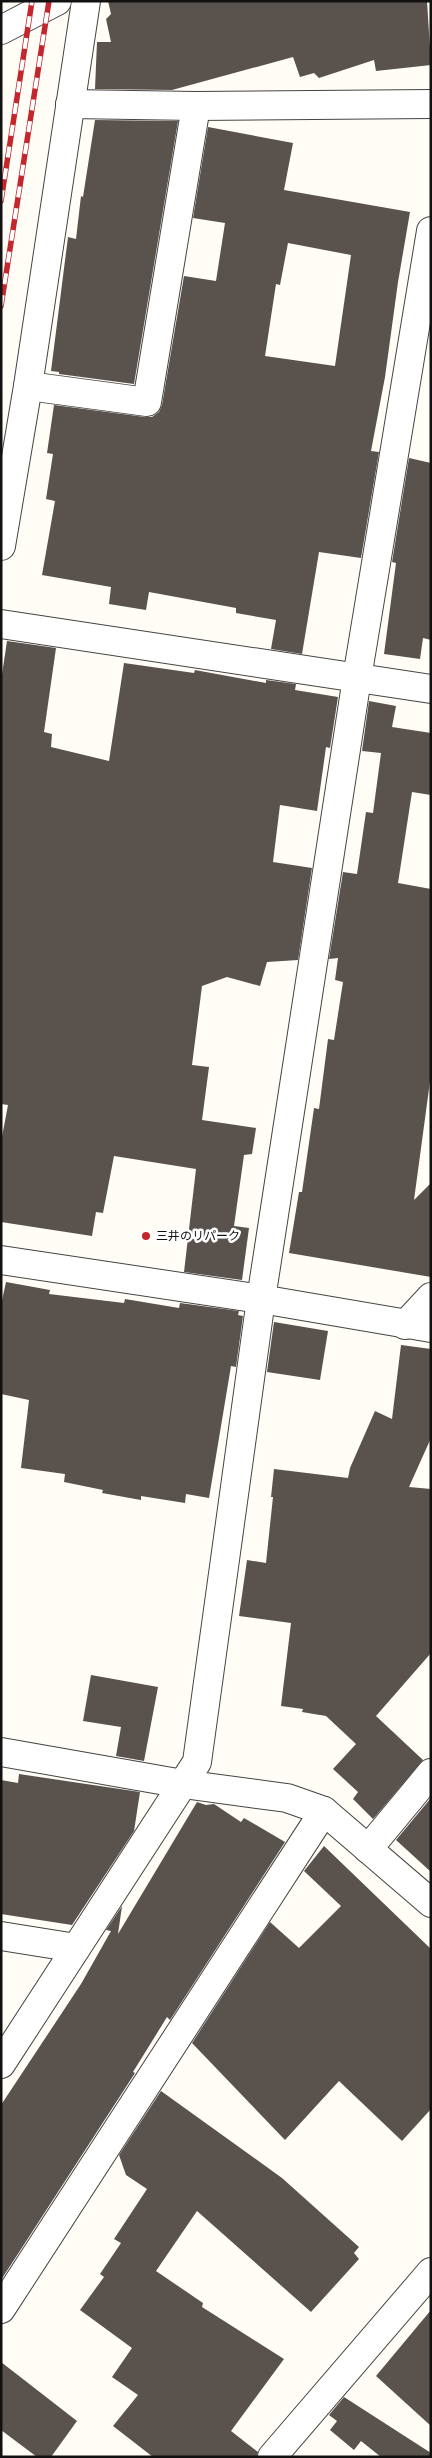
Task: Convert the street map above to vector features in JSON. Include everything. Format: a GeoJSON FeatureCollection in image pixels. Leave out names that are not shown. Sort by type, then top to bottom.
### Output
{"type":"FeatureCollection","features":[{"type":"Feature","properties":{"kind":"street"},"geometry":{"type":"LineString","coordinates":[[1,30],[57,1]]}},
{"type":"Feature","properties":{"kind":"street"},"geometry":{"type":"LineString","coordinates":[[1,546],[28,386],[86,1]]}},
{"type":"Feature","properties":{"kind":"street"},"geometry":{"type":"LineString","coordinates":[[70,104],[196,106],[431,104]]}},
{"type":"Feature","properties":{"kind":"street"},"geometry":{"type":"LineString","coordinates":[[28,386],[147,402],[196,106]]}},
{"type":"Feature","properties":{"kind":"street"},"geometry":{"type":"LineString","coordinates":[[1,2064],[197,1762],[261,1299],[357,678],[431,231]]}},
{"type":"Feature","properties":{"kind":"street"},"geometry":{"type":"LineString","coordinates":[[1,624],[431,689]]}},
{"type":"Feature","properties":{"kind":"street"},"geometry":{"type":"LineString","coordinates":[[1,1260],[261,1299],[418,1327],[431,1297]]}},
{"type":"Feature","properties":{"kind":"street"},"geometry":{"type":"LineString","coordinates":[[1,1752],[183,1784],[287,1798],[324,1810],[431,1903]]}},
{"type":"Feature","properties":{"kind":"street"},"geometry":{"type":"LineString","coordinates":[[368,1849],[431,1773]]}},
{"type":"Feature","properties":{"kind":"street"},"geometry":{"type":"LineString","coordinates":[[1,2309],[324,1810]]}},
{"type":"Feature","properties":{"kind":"street"},"geometry":{"type":"LineString","coordinates":[[1,1936],[76,1948]]}},
{"type":"Feature","properties":{"kind":"street"},"geometry":{"type":"LineString","coordinates":[[286,2452],[430,2274]]}},
{"type":"Feature","properties":{"kind":"building"},"geometry":{"type":"Polygon","coordinates":[[[108,1],[427,1],[431,65],[376,71],[374,60],[319,78],[314,73],[300,77],[293,57],[172,90],[95,89],[97,42],[111,42],[106,19],[111,14],[108,1]]]}},
{"type":"Feature","properties":{"kind":"building"},"geometry":{"type":"Polygon","coordinates":[[[95,120],[178,121],[134,384],[59,374],[59,372],[51,371],[68,237],[76,239],[81,196],[83,197],[95,120]]]}},
{"type":"Feature","properties":{"kind":"building"},"geometry":{"type":"Polygon","coordinates":[[[208,127],[293,143],[284,190],[410,212],[385,377],[371,451],[379,452],[361,558],[319,552],[302,654],[271,649],[276,620],[236,613],[236,608],[149,592],[146,610],[109,604],[111,587],[42,575],[55,501],[46,499],[53,454],[47,453],[54,405],[145,417],[152,417],[159,412],[162,405],[184,276],[216,281],[225,223],[193,218],[208,127]],[[288,243],[280,285],[276,284],[265,356],[335,366],[351,255],[288,243]]]}},
{"type":"Feature","properties":{"kind":"building"},"geometry":{"type":"Polygon","coordinates":[[[409,458],[431,463],[431,640],[423,638],[420,659],[384,654],[396,563],[392,562],[409,458]]]}},
{"type":"Feature","properties":{"kind":"building"},"geometry":{"type":"Polygon","coordinates":[[[7,641],[56,648],[44,732],[52,734],[51,747],[109,761],[124,663],[194,673],[195,670],[266,683],[266,680],[296,684],[295,690],[338,697],[330,748],[326,747],[317,811],[280,805],[273,862],[312,868],[298,960],[267,962],[260,986],[227,977],[202,986],[192,1065],[209,1067],[202,1120],[256,1128],[252,1154],[244,1155],[234,1226],[249,1228],[242,1280],[184,1272],[196,1169],[114,1156],[103,1213],[96,1212],[92,1236],[1,1222],[1,1142],[8,1105],[1,1104],[1,681],[7,641]]]}},
{"type":"Feature","properties":{"kind":"building"},"geometry":{"type":"Polygon","coordinates":[[[369,701],[396,706],[392,727],[431,733],[431,795],[412,792],[398,883],[431,889],[431,1074],[414,1200],[431,1183],[431,1277],[289,1253],[299,1192],[302,1192],[314,1108],[319,1109],[328,1039],[334,1040],[343,982],[335,980],[338,958],[329,959],[343,872],[357,874],[366,812],[373,813],[381,753],[362,751],[369,701]]]}},
{"type":"Feature","properties":{"kind":"building"},"geometry":{"type":"Polygon","coordinates":[[[6,1282],[50,1290],[49,1294],[124,1303],[125,1299],[179,1308],[180,1303],[239,1311],[238,1315],[243,1316],[236,1367],[231,1366],[209,1498],[186,1494],[185,1503],[141,1496],[141,1500],[102,1493],[103,1490],[64,1482],[65,1474],[21,1468],[29,1400],[1,1394],[1,1305],[6,1282]]]}},
{"type":"Feature","properties":{"kind":"building"},"geometry":{"type":"Polygon","coordinates":[[[274,1322],[328,1331],[320,1380],[267,1372],[274,1322]]]}},
{"type":"Feature","properties":{"kind":"building"},"geometry":{"type":"Polygon","coordinates":[[[401,1345],[431,1349],[431,1438],[409,1487],[431,1489],[431,1653],[376,1716],[423,1760],[373,1819],[353,1799],[358,1792],[333,1769],[356,1744],[326,1716],[302,1712],[303,1709],[281,1706],[291,1623],[239,1616],[247,1560],[266,1563],[274,1469],[348,1478],[350,1468],[375,1411],[392,1419],[401,1345]]]}},
{"type":"Feature","properties":{"kind":"building"},"geometry":{"type":"Polygon","coordinates":[[[91,1675],[158,1687],[144,1761],[116,1756],[121,1727],[83,1721],[91,1675]]]}},
{"type":"Feature","properties":{"kind":"building"},"geometry":{"type":"Polygon","coordinates":[[[19,1774],[140,1792],[134,1831],[72,1925],[1,1914],[1,1780],[18,1783],[19,1774]]]}},
{"type":"Feature","properties":{"kind":"building"},"geometry":{"type":"Polygon","coordinates":[[[431,1798],[431,1872],[396,1840],[431,1798]]]}},
{"type":"Feature","properties":{"kind":"building"},"geometry":{"type":"Polygon","coordinates":[[[197,1802],[206,1805],[214,1804],[241,1822],[244,1818],[285,1842],[170,2020],[167,2017],[133,2072],[135,2073],[1,2280],[1,2105],[81,1984],[111,1931],[106,1930],[122,1906],[118,1934],[197,1802]]]}},
{"type":"Feature","properties":{"kind":"building"},"geometry":{"type":"Polygon","coordinates":[[[324,1846],[431,1949],[431,2109],[402,2141],[339,2081],[285,2140],[192,2043],[270,1922],[299,1948],[341,1906],[304,1871],[324,1846]]]}},
{"type":"Feature","properties":{"kind":"building"},"geometry":{"type":"Polygon","coordinates":[[[161,2091],[282,2178],[359,2247],[354,2253],[359,2259],[311,2312],[197,2211],[156,2271],[203,2303],[202,2307],[284,2359],[231,2431],[258,2452],[257,2457],[153,2457],[113,2426],[138,2395],[112,2377],[132,2348],[80,2310],[104,2277],[100,2274],[121,2243],[114,2239],[147,2189],[126,2175],[119,2155],[161,2091]]]}},
{"type":"Feature","properties":{"kind":"building"},"geometry":{"type":"Polygon","coordinates":[[[431,2310],[431,2426],[376,2376],[431,2310]]]}},
{"type":"Feature","properties":{"kind":"building"},"geometry":{"type":"Polygon","coordinates":[[[1,2362],[77,2421],[51,2457],[37,2457],[1,2430],[1,2362]]]}},
{"type":"Feature","properties":{"kind":"building"},"geometry":{"type":"Polygon","coordinates":[[[344,2397],[431,2453],[431,2457],[381,2457],[361,2441],[354,2450],[330,2430],[337,2421],[329,2415],[344,2397]]]}},
{"type":"Feature","properties":{"kind":"railway"},"geometry":{"type":"LineString","coordinates":[[1,201],[32,1]]}},
{"type":"Feature","properties":{"kind":"railway"},"geometry":{"type":"LineString","coordinates":[[1,306],[49,1]]}},
{"type":"Feature","properties":{"kind":"place","name":"三井のリパーク"},"geometry":{"type":"Point","coordinates":[146,1236]}}]}
